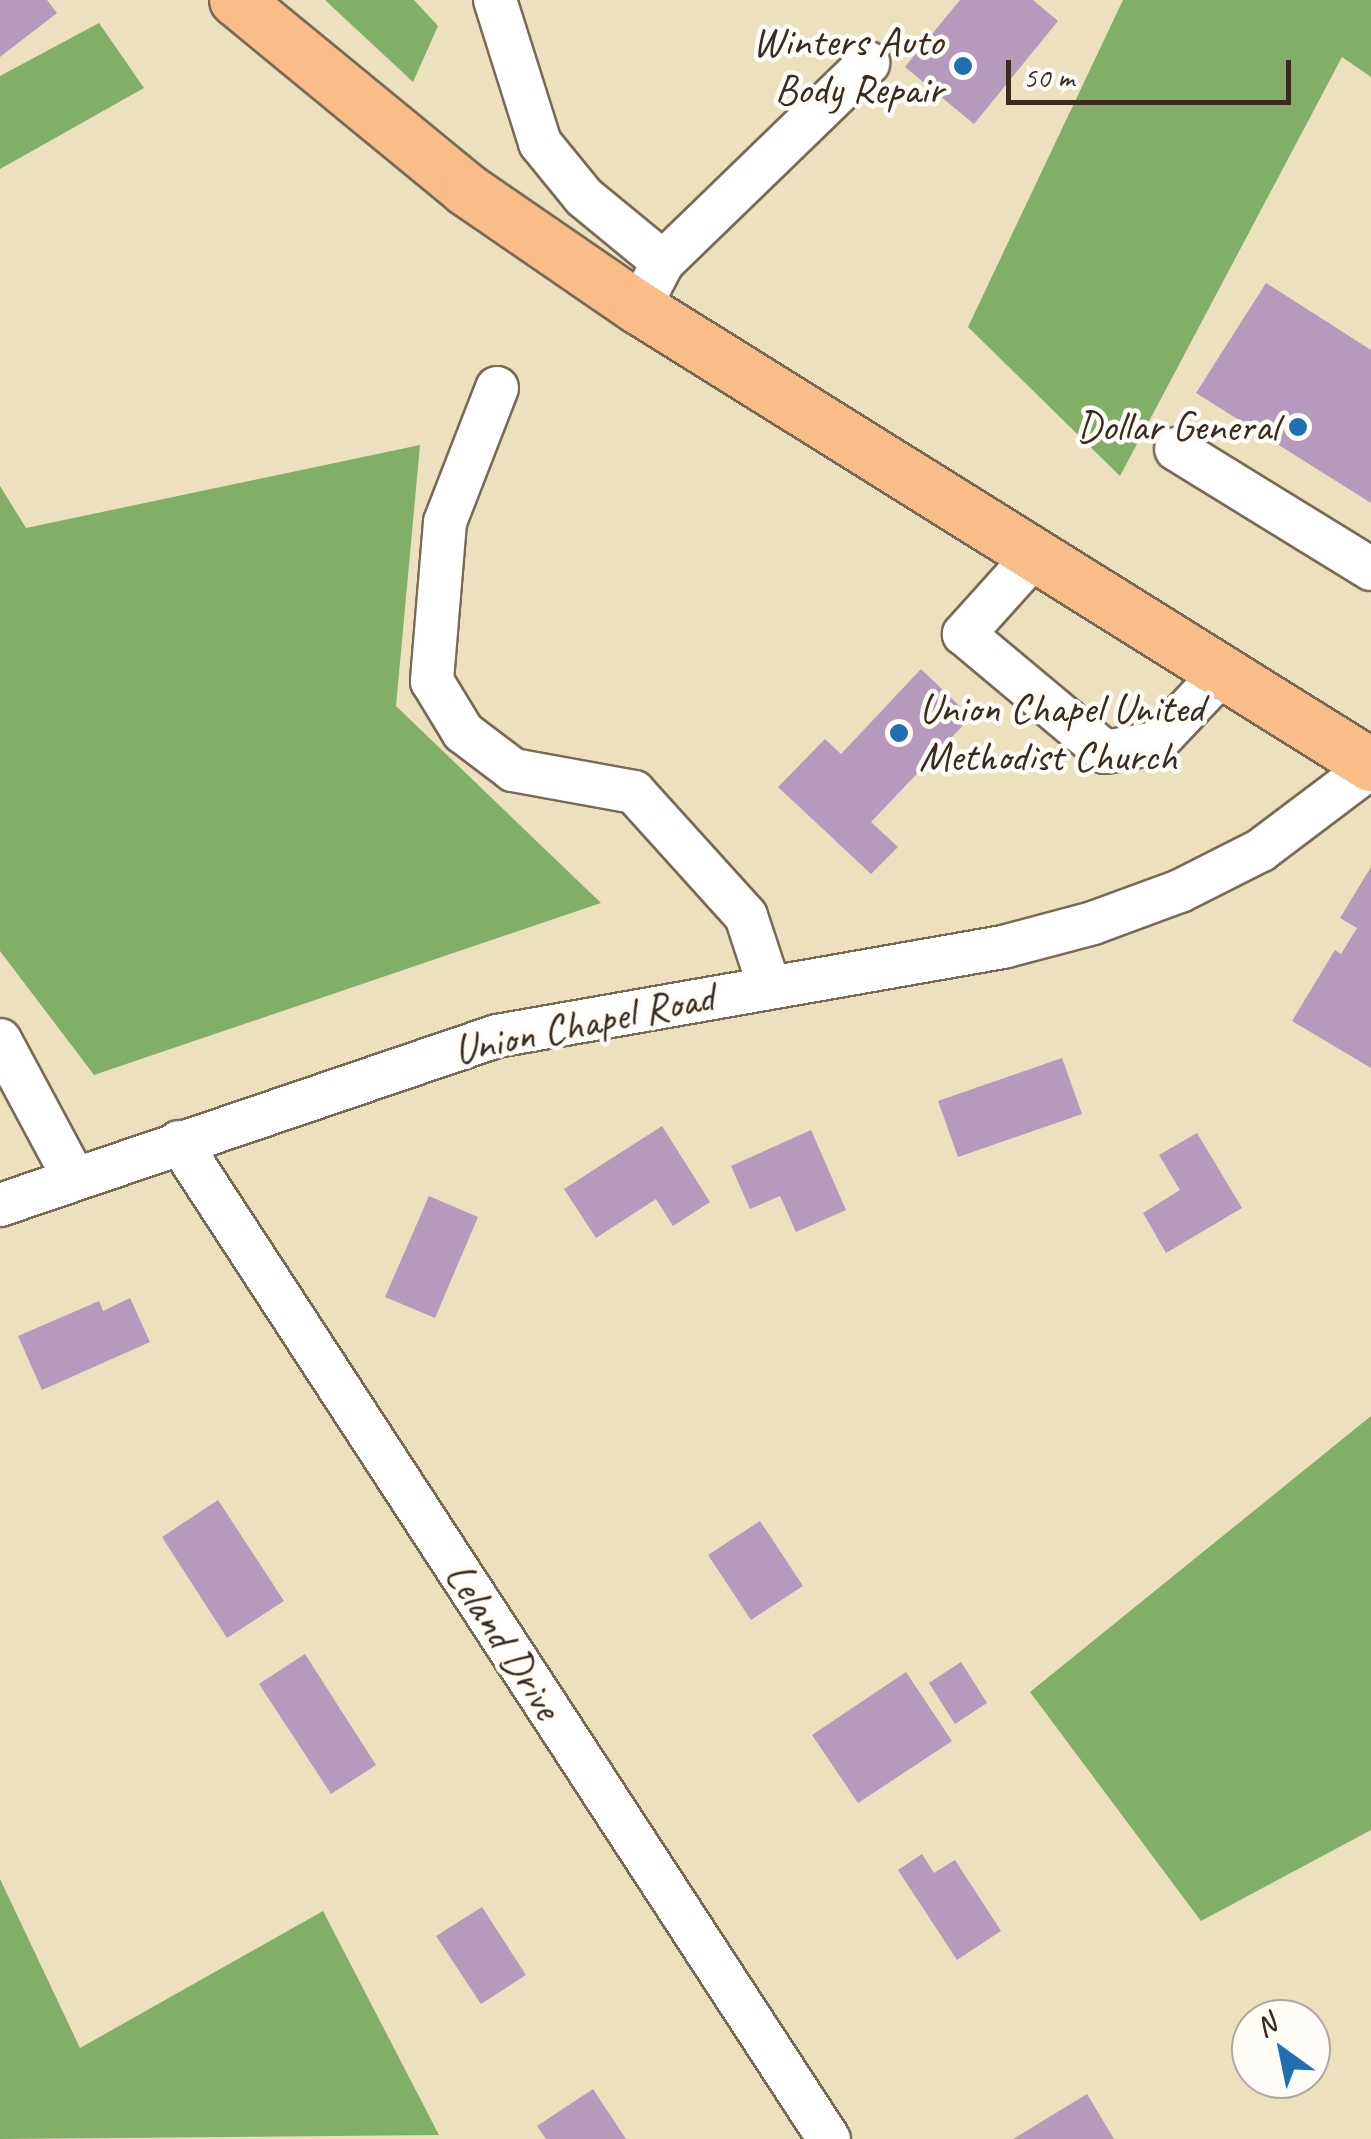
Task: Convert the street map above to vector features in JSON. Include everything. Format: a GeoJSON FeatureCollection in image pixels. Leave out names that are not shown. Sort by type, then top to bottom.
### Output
{"type":"FeatureCollection","features":[{"type":"Feature","properties":{"kind":"main road"},"geometry":{"type":"LineString","coordinates":[[236,0],[467,190],[638,308],[1371,766]]}},
{"type":"Feature","properties":{"kind":"street"},"geometry":{"type":"LineString","coordinates":[[495,0],[540,143],[584,197],[663,262]]}},
{"type":"Feature","properties":{"kind":"street"},"geometry":{"type":"LineString","coordinates":[[638,308],[663,262],[868,63]]}},
{"type":"Feature","properties":{"kind":"street"},"geometry":{"type":"LineString","coordinates":[[496,388],[445,522],[432,681],[463,732],[513,770],[634,792],[746,916],[769,986]]}},
{"type":"Feature","properties":{"kind":"street"},"geometry":{"type":"LineString","coordinates":[[1176,448],[1371,570]]}},
{"type":"Feature","properties":{"kind":"street"},"geometry":{"type":"LineString","coordinates":[[1036,554],[964,634],[1105,752],[1156,743],[1224,671]]}},
{"type":"Feature","properties":{"kind":"street","name":"Union Chapel Road"},"geometry":{"type":"LineString","coordinates":[[0,1206],[73,1176],[497,1036],[1003,946],[1180,891],[1261,850],[1371,766]]}},
{"type":"Feature","properties":{"kind":"street"},"geometry":{"type":"LineString","coordinates":[[0,1040],[73,1176]]}},
{"type":"Feature","properties":{"kind":"street","name":"Leland Drive"},"geometry":{"type":"LineString","coordinates":[[178,1142],[828,2139]]}},
{"type":"Feature","properties":{"kind":"green space"},"geometry":{"type":"Polygon","coordinates":[[[325,0],[414,0],[438,26],[413,82],[325,0]]]}},
{"type":"Feature","properties":{"kind":"green space"},"geometry":{"type":"Polygon","coordinates":[[[1123,0],[1371,0],[1371,77],[1342,57],[1120,476],[968,327],[1123,0]]]}},
{"type":"Feature","properties":{"kind":"green space"},"geometry":{"type":"Polygon","coordinates":[[[99,23],[144,88],[0,169],[0,76],[99,23]]]}},
{"type":"Feature","properties":{"kind":"green space"},"geometry":{"type":"Polygon","coordinates":[[[420,445],[396,706],[601,903],[94,1075],[0,951],[0,486],[26,528],[420,445]]]}},
{"type":"Feature","properties":{"kind":"green space"},"geometry":{"type":"Polygon","coordinates":[[[1371,1416],[1371,1830],[1201,1921],[1030,1692],[1371,1416]]]}},
{"type":"Feature","properties":{"kind":"green space"},"geometry":{"type":"Polygon","coordinates":[[[0,1879],[80,2048],[323,1911],[439,2135],[0,2139],[0,1879]]]}},
{"type":"Feature","properties":{"kind":"building"},"geometry":{"type":"Polygon","coordinates":[[[0,0],[47,0],[57,13],[0,57],[0,0]]]}},
{"type":"Feature","properties":{"kind":"building"},"geometry":{"type":"Polygon","coordinates":[[[960,0],[1033,0],[1058,21],[974,124],[905,67],[960,0]]]}},
{"type":"Feature","properties":{"kind":"building"},"geometry":{"type":"Polygon","coordinates":[[[1266,283],[1371,350],[1371,503],[1196,393],[1266,283]]]}},
{"type":"Feature","properties":{"kind":"building"},"geometry":{"type":"Polygon","coordinates":[[[921,669],[971,717],[871,822],[898,847],[871,874],[778,787],[825,739],[841,754],[921,669]]]}},
{"type":"Feature","properties":{"kind":"building"},"geometry":{"type":"Polygon","coordinates":[[[1371,867],[1371,1068],[1292,1021],[1335,950],[1341,954],[1357,928],[1340,918],[1371,867]]]}},
{"type":"Feature","properties":{"kind":"building"},"geometry":{"type":"Polygon","coordinates":[[[1062,1058],[1082,1114],[958,1157],[938,1101],[1062,1058]]]}},
{"type":"Feature","properties":{"kind":"building"},"geometry":{"type":"Polygon","coordinates":[[[662,1126],[710,1202],[673,1226],[656,1199],[596,1238],[564,1189],[662,1126]]]}},
{"type":"Feature","properties":{"kind":"building"},"geometry":{"type":"Polygon","coordinates":[[[811,1130],[846,1210],[796,1232],[780,1196],[750,1209],[731,1166],[811,1130]]]}},
{"type":"Feature","properties":{"kind":"building"},"geometry":{"type":"Polygon","coordinates":[[[1197,1133],[1242,1208],[1166,1253],[1143,1213],[1180,1190],[1159,1155],[1197,1133]]]}},
{"type":"Feature","properties":{"kind":"building"},"geometry":{"type":"Polygon","coordinates":[[[429,1196],[478,1217],[435,1318],[385,1297],[429,1196]]]}},
{"type":"Feature","properties":{"kind":"building"},"geometry":{"type":"Polygon","coordinates":[[[130,1298],[150,1342],[42,1390],[18,1336],[99,1301],[103,1311],[130,1298]]]}},
{"type":"Feature","properties":{"kind":"building"},"geometry":{"type":"Polygon","coordinates":[[[218,1500],[284,1601],[227,1638],[162,1537],[218,1500]]]}},
{"type":"Feature","properties":{"kind":"building"},"geometry":{"type":"Polygon","coordinates":[[[760,1521],[803,1586],[751,1620],[708,1555],[760,1521]]]}},
{"type":"Feature","properties":{"kind":"building"},"geometry":{"type":"Polygon","coordinates":[[[305,1654],[376,1765],[331,1794],[259,1684],[305,1654]]]}},
{"type":"Feature","properties":{"kind":"building"},"geometry":{"type":"Polygon","coordinates":[[[961,1662],[987,1703],[955,1724],[929,1683],[961,1662]]]}},
{"type":"Feature","properties":{"kind":"building"},"geometry":{"type":"Polygon","coordinates":[[[906,1672],[952,1741],[858,1803],[812,1735],[906,1672]]]}},
{"type":"Feature","properties":{"kind":"building"},"geometry":{"type":"Polygon","coordinates":[[[922,1854],[934,1873],[955,1860],[1001,1931],[957,1960],[898,1870],[922,1854]]]}},
{"type":"Feature","properties":{"kind":"building"},"geometry":{"type":"Polygon","coordinates":[[[482,1907],[526,1975],[481,2004],[436,1936],[482,1907]]]}},
{"type":"Feature","properties":{"kind":"building"},"geometry":{"type":"Polygon","coordinates":[[[593,2089],[626,2139],[546,2139],[537,2126],[593,2089]]]}},
{"type":"Feature","properties":{"kind":"building"},"geometry":{"type":"Polygon","coordinates":[[[1087,2094],[1114,2139],[1013,2139],[1087,2094]]]}},
{"type":"Feature","properties":{"kind":"place","name":"Winters Auto Body Repair"},"geometry":{"type":"Point","coordinates":[963,66]}},
{"type":"Feature","properties":{"kind":"place","name":"Dollar General"},"geometry":{"type":"Point","coordinates":[1298,427]}},
{"type":"Feature","properties":{"kind":"place","name":"Union Chapel United Methodist Church"},"geometry":{"type":"Point","coordinates":[899,733]}}]}
